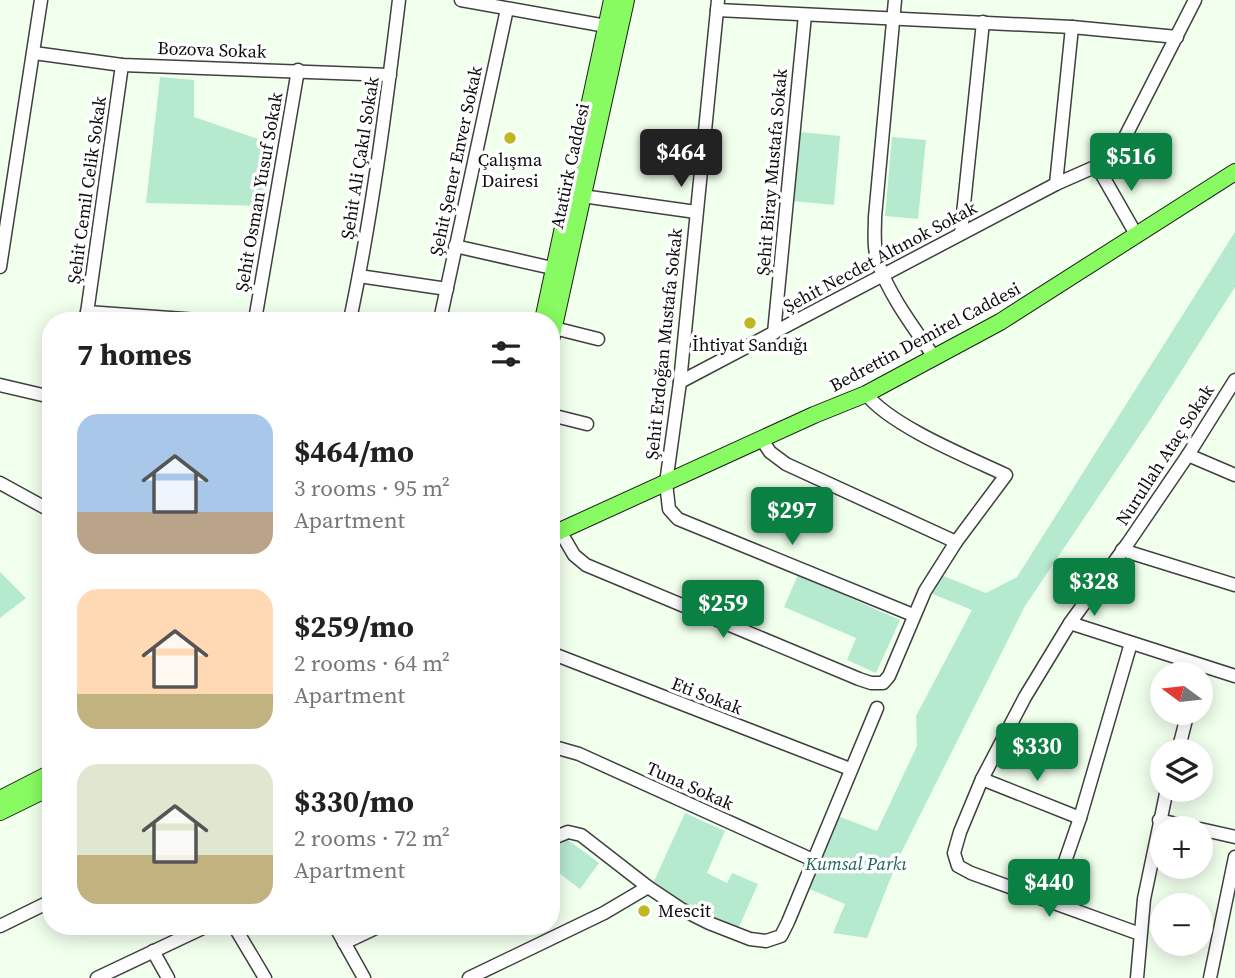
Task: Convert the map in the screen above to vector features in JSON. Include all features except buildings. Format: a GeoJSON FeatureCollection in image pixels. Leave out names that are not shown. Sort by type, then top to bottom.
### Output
{"type":"FeatureCollection","features":[{"type":"Feature","properties":{"kind":"main road","name":"Atatürk Caddesi"},"geometry":{"type":"LineString","coordinates":[[552,312],[612,0]]}},
{"type":"Feature","properties":{"kind":"main road","name":"Atatürk Caddesi"},"geometry":{"type":"LineString","coordinates":[[576,195],[626,0]]}},
{"type":"Feature","properties":{"kind":"main road","name":"Bedrettin Demirel Caddesi"},"geometry":{"type":"LineString","coordinates":[[560,531],[866,394],[1000,322],[1232,176]]}},
{"type":"Feature","properties":{"kind":"main road"},"geometry":{"type":"LineString","coordinates":[[0,799],[42,778]]}},
{"type":"Feature","properties":{"kind":"main road"},"geometry":{"type":"LineString","coordinates":[[0,812],[42,791]]}},
{"type":"Feature","properties":{"kind":"street"},"geometry":{"type":"LineString","coordinates":[[0,267],[41,0]]}},
{"type":"Feature","properties":{"kind":"street","name":"Şehit Ali Çakıl Sokak"},"geometry":{"type":"LineString","coordinates":[[352,312],[390,75],[399,0]]}},
{"type":"Feature","properties":{"kind":"street"},"geometry":{"type":"LineString","coordinates":[[461,0],[606,26]]}},
{"type":"Feature","properties":{"kind":"street"},"geometry":{"type":"LineString","coordinates":[[895,0],[875,217],[875,250],[883,274],[934,357]]}},
{"type":"Feature","properties":{"kind":"street","name":"Şehit Necdet Altınok Sokak"},"geometry":{"type":"LineString","coordinates":[[680,382],[1111,157],[1122,143],[1195,0]]}},
{"type":"Feature","properties":{"kind":"street"},"geometry":{"type":"LineString","coordinates":[[718,5],[805,15],[1072,27],[1177,37]]}},
{"type":"Feature","properties":{"kind":"street","name":"Şehit Erdoğan Mustafa Sokak"},"geometry":{"type":"LineString","coordinates":[[666,483],[680,382],[718,5]]}},
{"type":"Feature","properties":{"kind":"street","name":"Şehit Şener Enver Sokak"},"geometry":{"type":"LineString","coordinates":[[442,312],[507,9]]}},
{"type":"Feature","properties":{"kind":"street","name":"Şehit Biray Mustafa Sokak"},"geometry":{"type":"LineString","coordinates":[[774,333],[805,15]]}},
{"type":"Feature","properties":{"kind":"street"},"geometry":{"type":"LineString","coordinates":[[961,233],[983,22]]}},
{"type":"Feature","properties":{"kind":"street"},"geometry":{"type":"LineString","coordinates":[[1056,184],[1072,27]]}},
{"type":"Feature","properties":{"kind":"street","name":"Bozova Sokak"},"geometry":{"type":"LineString","coordinates":[[34,53],[122,65],[390,75]]}},
{"type":"Feature","properties":{"kind":"street","name":"Şehit Cemil Celik Sokak"},"geometry":{"type":"LineString","coordinates":[[88,312],[122,65]]}},
{"type":"Feature","properties":{"kind":"street","name":"Şehit Osman Yusuf Sokak"},"geometry":{"type":"LineString","coordinates":[[256,312],[298,70]]}},
{"type":"Feature","properties":{"kind":"street"},"geometry":{"type":"LineString","coordinates":[[1097,166],[1137,236]]}},
{"type":"Feature","properties":{"kind":"street"},"geometry":{"type":"LineString","coordinates":[[576,195],[696,212]]}},
{"type":"Feature","properties":{"kind":"street"},"geometry":{"type":"LineString","coordinates":[[456,246],[560,270]]}},
{"type":"Feature","properties":{"kind":"street"},"geometry":{"type":"LineString","coordinates":[[359,275],[447,289]]}},
{"type":"Feature","properties":{"kind":"street"},"geometry":{"type":"LineString","coordinates":[[560,331],[598,339]]}},
{"type":"Feature","properties":{"kind":"street","name":"Nurullah Ataç Sokak"},"geometry":{"type":"LineString","coordinates":[[1051,902],[958,866],[954,853],[960,832],[982,779],[1025,697],[1070,622],[1188,455],[1235,380]]}},
{"type":"Feature","properties":{"kind":"street"},"geometry":{"type":"LineString","coordinates":[[0,385],[42,395]]}},
{"type":"Feature","properties":{"kind":"street"},"geometry":{"type":"LineString","coordinates":[[560,538],[586,565],[859,679],[883,683],[887,680],[925,591],[956,542],[1006,475],[937,443],[882,410],[866,394]]}},
{"type":"Feature","properties":{"kind":"street"},"geometry":{"type":"LineString","coordinates":[[560,417],[587,424]]}},
{"type":"Feature","properties":{"kind":"street"},"geometry":{"type":"LineString","coordinates":[[762,440],[769,452],[786,464],[956,542]]}},
{"type":"Feature","properties":{"kind":"street"},"geometry":{"type":"LineString","coordinates":[[1188,455],[1235,475]]}},
{"type":"Feature","properties":{"kind":"street"},"geometry":{"type":"LineString","coordinates":[[0,483],[42,506]]}},
{"type":"Feature","properties":{"kind":"street"},"geometry":{"type":"LineString","coordinates":[[666,483],[669,509],[678,519],[913,615]]}},
{"type":"Feature","properties":{"kind":"street"},"geometry":{"type":"LineString","coordinates":[[1122,550],[1235,585]]}},
{"type":"Feature","properties":{"kind":"street"},"geometry":{"type":"LineString","coordinates":[[1070,622],[1181,662]]}},
{"type":"Feature","properties":{"kind":"street"},"geometry":{"type":"LineString","coordinates":[[1132,643],[1080,818],[1051,902],[1140,934]]}},
{"type":"Feature","properties":{"kind":"street","name":"Eti Sokak"},"geometry":{"type":"LineString","coordinates":[[560,656],[850,769]]}},
{"type":"Feature","properties":{"kind":"street"},"geometry":{"type":"LineString","coordinates":[[1213,672],[1235,676]]}},
{"type":"Feature","properties":{"kind":"street"},"geometry":{"type":"LineString","coordinates":[[560,835],[568,832],[581,835],[648,887],[696,917],[750,939],[774,940],[785,930],[877,708]]}},
{"type":"Feature","properties":{"kind":"street","name":"Tuna Sokak"},"geometry":{"type":"LineString","coordinates":[[560,749],[579,754],[813,860]]}},
{"type":"Feature","properties":{"kind":"street"},"geometry":{"type":"LineString","coordinates":[[982,779],[1080,818]]}},
{"type":"Feature","properties":{"kind":"street"},"geometry":{"type":"LineString","coordinates":[[1213,832],[1235,837]]}},
{"type":"Feature","properties":{"kind":"street"},"geometry":{"type":"LineString","coordinates":[[1210,978],[1235,857]]}},
{"type":"Feature","properties":{"kind":"street"},"geometry":{"type":"LineString","coordinates":[[1137,978],[1150,863]]}},
{"type":"Feature","properties":{"kind":"street"},"geometry":{"type":"LineString","coordinates":[[560,934],[604,913],[648,887]]}},
{"type":"Feature","properties":{"kind":"street"},"geometry":{"type":"LineString","coordinates":[[0,926],[42,905]]}},
{"type":"Feature","properties":{"kind":"street"},"geometry":{"type":"LineString","coordinates":[[97,978],[188,935]]}},
{"type":"Feature","properties":{"kind":"street"},"geometry":{"type":"LineString","coordinates":[[239,935],[265,978]]}},
{"type":"Feature","properties":{"kind":"street"},"geometry":{"type":"LineString","coordinates":[[340,935],[364,978]]}},
{"type":"Feature","properties":{"kind":"street"},"geometry":{"type":"LineString","coordinates":[[344,943],[361,935]]}},
{"type":"Feature","properties":{"kind":"street"},"geometry":{"type":"LineString","coordinates":[[469,978],[558,935]]}},
{"type":"Feature","properties":{"kind":"street"},"geometry":{"type":"LineString","coordinates":[[153,951],[168,978]]}},
{"type":"Feature","properties":{"kind":"green space"},"geometry":{"type":"Polygon","coordinates":[[[160,77],[194,80],[194,117],[276,145],[265,206],[146,203],[160,77]]]}},
{"type":"Feature","properties":{"kind":"green space"},"geometry":{"type":"Polygon","coordinates":[[[800,132],[840,136],[834,205],[793,201],[800,132]]]}},
{"type":"Feature","properties":{"kind":"green space"},"geometry":{"type":"Polygon","coordinates":[[[892,137],[926,140],[918,219],[885,216],[892,137]]]}},
{"type":"Feature","properties":{"kind":"green space","name":"Kumsal Parkı"},"geometry":{"type":"Polygon","coordinates":[[[1235,232],[1235,287],[1150,420],[1025,606],[899,857],[867,938],[833,933],[845,904],[807,888],[835,815],[877,831],[917,746],[916,716],[972,610],[925,591],[936,573],[986,593],[1017,577],[1235,232]]]}},
{"type":"Feature","properties":{"kind":"green space"},"geometry":{"type":"Polygon","coordinates":[[[0,572],[26,598],[0,618],[0,572]]]}},
{"type":"Feature","properties":{"kind":"green space"},"geometry":{"type":"Polygon","coordinates":[[[798,575],[900,620],[876,673],[847,660],[856,638],[784,607],[798,575]]]}},
{"type":"Feature","properties":{"kind":"green space"},"geometry":{"type":"Polygon","coordinates":[[[685,813],[725,831],[707,873],[727,883],[732,873],[758,884],[738,929],[650,890],[685,813]]]}},
{"type":"Feature","properties":{"kind":"green space"},"geometry":{"type":"Polygon","coordinates":[[[568,840],[599,863],[580,889],[560,874],[560,844],[568,840]]]}},
{"type":"Feature","properties":{"kind":"place","name":"Çalışma Dairesi"},"geometry":{"type":"Point","coordinates":[510,138]}},
{"type":"Feature","properties":{"kind":"place","name":"İhtiyat Sandığı"},"geometry":{"type":"Point","coordinates":[750,323]}},
{"type":"Feature","properties":{"kind":"place","name":"Mescit"},"geometry":{"type":"Point","coordinates":[644,911]}}]}
